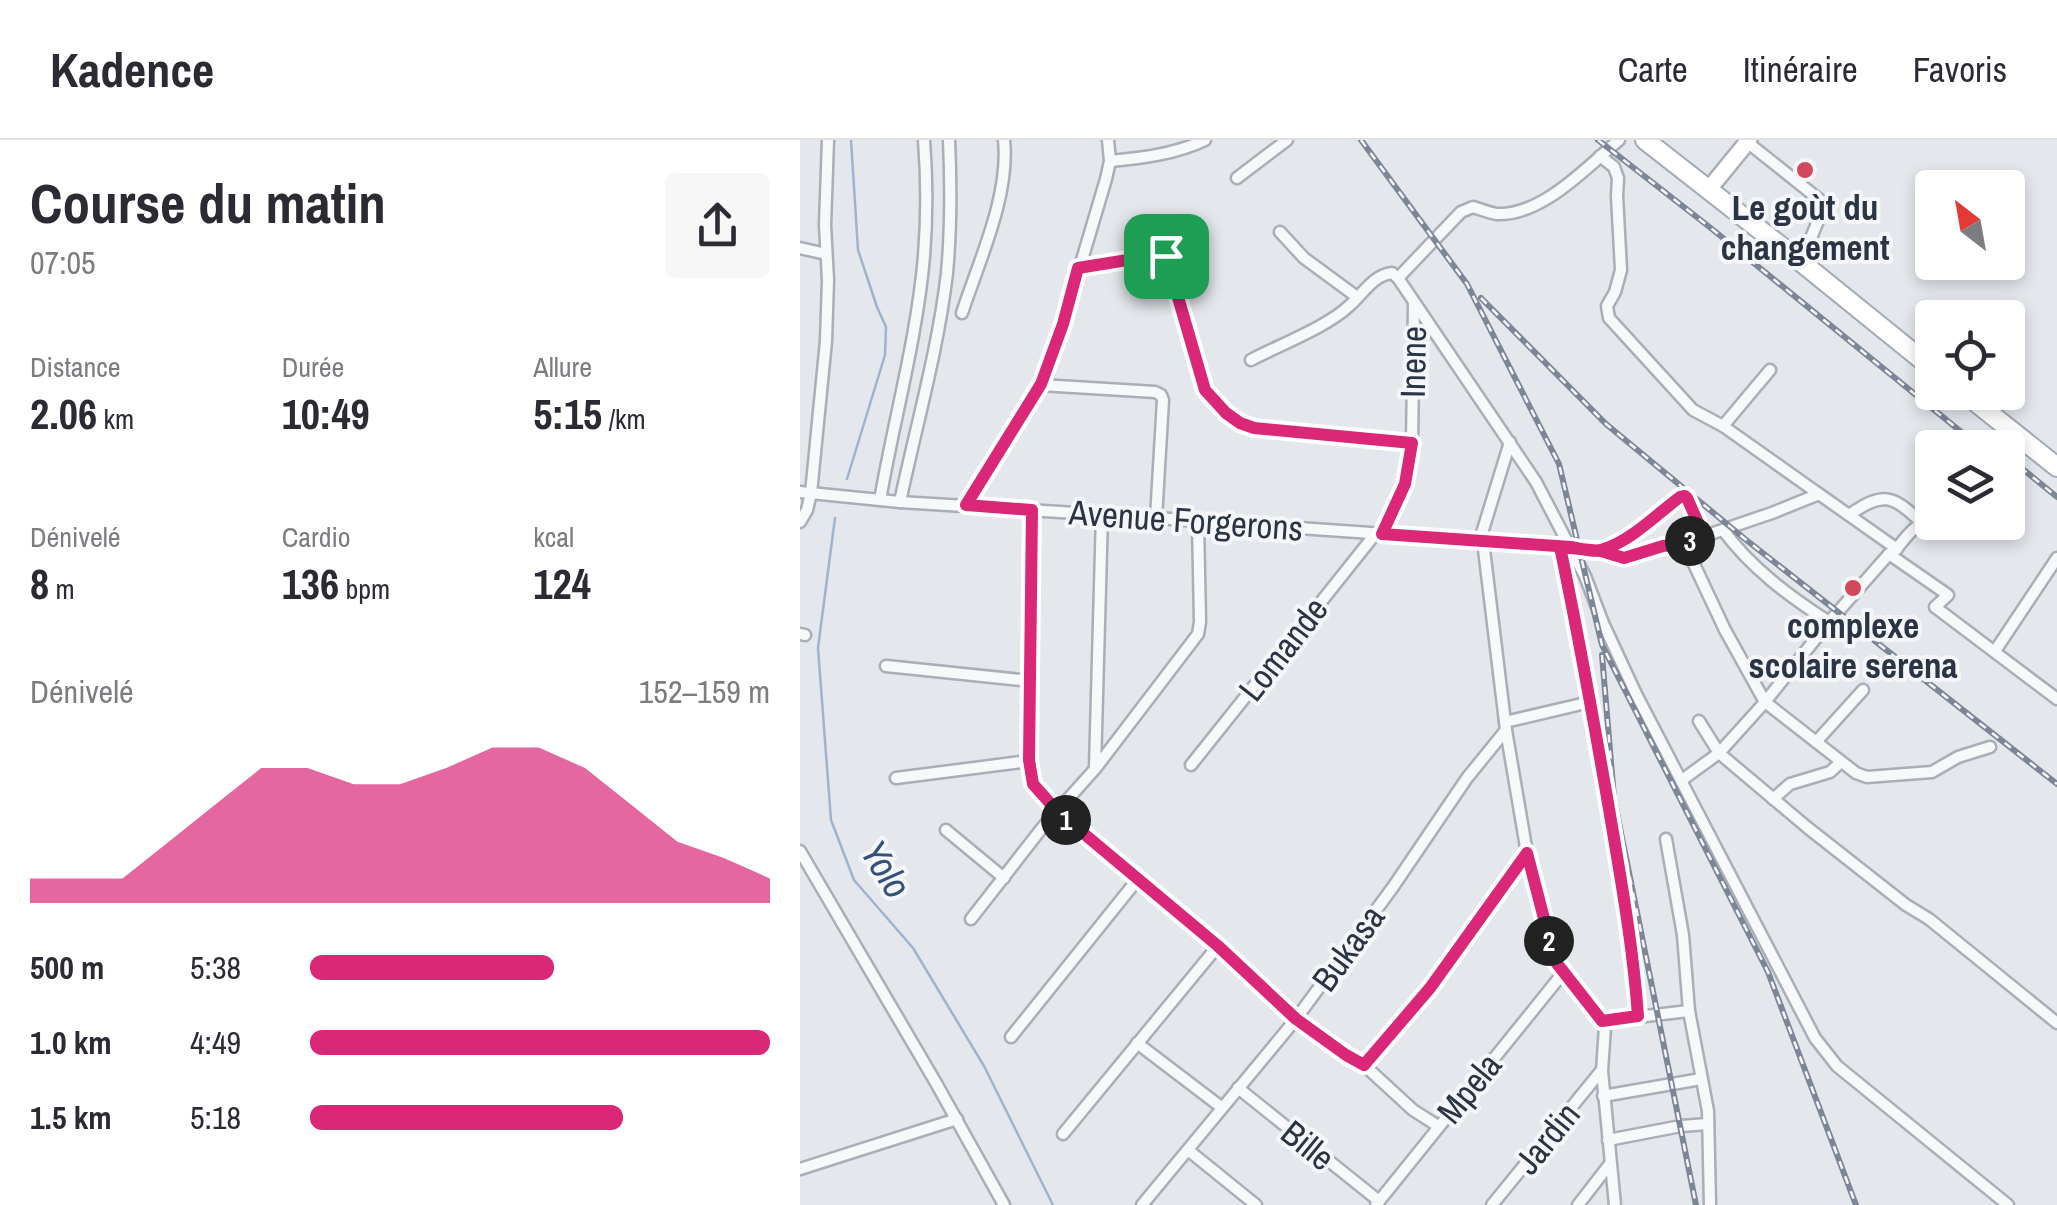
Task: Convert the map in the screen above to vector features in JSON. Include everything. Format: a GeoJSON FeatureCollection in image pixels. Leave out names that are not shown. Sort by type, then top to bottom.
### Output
{"type":"FeatureCollection","features":[{"type":"Feature","properties":{"kind":"main road"},"geometry":{"type":"LineString","coordinates":[[1645,140],[1915,354]]}},
{"type":"Feature","properties":{"kind":"main road"},"geometry":{"type":"LineString","coordinates":[[1986,410],[2057,467]]}},
{"type":"Feature","properties":{"kind":"street"},"geometry":{"type":"LineString","coordinates":[[800,522],[807,510],[806,492],[826,341],[828,280],[824,225],[828,140]]}},
{"type":"Feature","properties":{"kind":"street"},"geometry":{"type":"LineString","coordinates":[[880,500],[924,256],[924,140]]}},
{"type":"Feature","properties":{"kind":"street"},"geometry":{"type":"LineString","coordinates":[[900,502],[946,275],[951,221],[949,140]]}},
{"type":"Feature","properties":{"kind":"street"},"geometry":{"type":"LineString","coordinates":[[962,313],[996,208],[1004,170],[1004,140]]}},
{"type":"Feature","properties":{"kind":"street"},"geometry":{"type":"LineString","coordinates":[[966,505],[1041,384],[1063,324],[1110,161],[1108,140]]}},
{"type":"Feature","properties":{"kind":"street"},"geometry":{"type":"LineString","coordinates":[[1238,178],[1287,140]]}},
{"type":"Feature","properties":{"kind":"street"},"geometry":{"type":"LineString","coordinates":[[1398,278],[1461,212],[1473,207],[1496,214],[1524,210],[1557,193],[1619,140]]}},
{"type":"Feature","properties":{"kind":"street"},"geometry":{"type":"LineString","coordinates":[[1110,161],[1142,158],[1200,141]]}},
{"type":"Feature","properties":{"kind":"street"},"geometry":{"type":"LineString","coordinates":[[1709,189],[1748,141],[1825,204],[1802,262]]}},
{"type":"Feature","properties":{"kind":"street"},"geometry":{"type":"LineString","coordinates":[[1600,156],[1614,167],[1618,178],[1621,270],[1607,306],[1609,318],[1693,410],[1723,426],[1850,515],[1948,595],[1934,607],[2057,699]]}},
{"type":"Feature","properties":{"kind":"street"},"geometry":{"type":"LineString","coordinates":[[1280,232],[1304,258],[1357,296]]}},
{"type":"Feature","properties":{"kind":"street"},"geometry":{"type":"LineString","coordinates":[[800,248],[826,254]]}},
{"type":"Feature","properties":{"kind":"street"},"geometry":{"type":"LineString","coordinates":[[1078,268],[1166,256],[1205,390],[1240,423],[1254,428],[1412,443]]}},
{"type":"Feature","properties":{"kind":"street"},"geometry":{"type":"LineString","coordinates":[[1251,360],[1349,307],[1385,273],[1398,278],[1536,482],[1636,694],[1825,1052],[1837,1066],[2008,1205]]}},
{"type":"Feature","properties":{"kind":"street","name":"Inene"},"geometry":{"type":"LineString","coordinates":[[1379,533],[1405,484],[1412,443],[1414,304]]}},
{"type":"Feature","properties":{"kind":"street"},"geometry":{"type":"LineString","coordinates":[[1723,426],[1770,370]]}},
{"type":"Feature","properties":{"kind":"street"},"geometry":{"type":"LineString","coordinates":[[1041,384],[1161,395],[1156,518]]}},
{"type":"Feature","properties":{"kind":"street"},"geometry":{"type":"LineString","coordinates":[[1510,442],[1484,520],[1483,542],[1506,726],[1527,853],[1552,951],[1605,1027],[1603,1096],[1615,1205]]}},
{"type":"Feature","properties":{"kind":"street","name":"Avenue Forgerons"},"geometry":{"type":"LineString","coordinates":[[806,492],[900,502],[1565,547],[1624,558],[1684,544],[1819,494]]}},
{"type":"Feature","properties":{"kind":"street"},"geometry":{"type":"LineString","coordinates":[[1601,551],[1685,496],[1704,536]]}},
{"type":"Feature","properties":{"kind":"street"},"geometry":{"type":"LineString","coordinates":[[1850,515],[1865,504],[1891,499],[1915,516]]}},
{"type":"Feature","properties":{"kind":"street"},"geometry":{"type":"LineString","coordinates":[[1032,510],[1029,760],[1033,784],[1058,812],[1218,946],[1296,1019],[1364,1065],[1413,1110],[1438,1126]]}},
{"type":"Feature","properties":{"kind":"street"},"geometry":{"type":"LineString","coordinates":[[1094,769],[1102,514]]}},
{"type":"Feature","properties":{"kind":"street"},"geometry":{"type":"LineString","coordinates":[[971,919],[1198,634],[1198,521]]}},
{"type":"Feature","properties":{"kind":"street"},"geometry":{"type":"LineString","coordinates":[[1682,780],[1718,752],[1765,702],[1829,622],[1915,528]]}},
{"type":"Feature","properties":{"kind":"street"},"geometry":{"type":"LineString","coordinates":[[1723,530],[1769,580],[1829,622]]}},
{"type":"Feature","properties":{"kind":"street","name":"Lomande"},"geometry":{"type":"LineString","coordinates":[[1191,765],[1379,533]]}},
{"type":"Feature","properties":{"kind":"street"},"geometry":{"type":"LineString","coordinates":[[1684,544],[1765,702],[1856,774],[1867,777],[1932,772],[1958,757],[1990,747]]}},
{"type":"Feature","properties":{"kind":"street"},"geometry":{"type":"LineString","coordinates":[[1565,547],[1638,1016]]}},
{"type":"Feature","properties":{"kind":"street"},"geometry":{"type":"LineString","coordinates":[[1995,652],[2057,558]]}},
{"type":"Feature","properties":{"kind":"street"},"geometry":{"type":"LineString","coordinates":[[886,666],[1031,681]]}},
{"type":"Feature","properties":{"kind":"street"},"geometry":{"type":"LineString","coordinates":[[1816,742],[1863,690]]}},
{"type":"Feature","properties":{"kind":"street"},"geometry":{"type":"LineString","coordinates":[[1506,726],[1590,702]]}},
{"type":"Feature","properties":{"kind":"street"},"geometry":{"type":"LineString","coordinates":[[1700,721],[1718,752],[1773,799],[1892,894],[1930,919],[2057,1023]]}},
{"type":"Feature","properties":{"kind":"street","name":"Bukasa"},"geometry":{"type":"LineString","coordinates":[[1142,1205],[1296,1019],[1506,726]]}},
{"type":"Feature","properties":{"kind":"street"},"geometry":{"type":"LineString","coordinates":[[896,778],[1029,760]]}},
{"type":"Feature","properties":{"kind":"street"},"geometry":{"type":"LineString","coordinates":[[1773,799],[1790,784],[1830,772],[1840,762]]}},
{"type":"Feature","properties":{"kind":"street"},"geometry":{"type":"LineString","coordinates":[[946,830],[1004,878]]}},
{"type":"Feature","properties":{"kind":"street"},"geometry":{"type":"LineString","coordinates":[[1666,839],[1708,1124],[1708,1204]]}},
{"type":"Feature","properties":{"kind":"street"},"geometry":{"type":"LineString","coordinates":[[800,852],[1004,1205]]}},
{"type":"Feature","properties":{"kind":"street"},"geometry":{"type":"LineString","coordinates":[[1364,1065],[1430,988],[1527,853]]}},
{"type":"Feature","properties":{"kind":"street"},"geometry":{"type":"LineString","coordinates":[[1011,1036],[1136,880]]}},
{"type":"Feature","properties":{"kind":"street"},"geometry":{"type":"LineString","coordinates":[[1062,1134],[1218,946]]}},
{"type":"Feature","properties":{"kind":"street","name":"Mpela"},"geometry":{"type":"LineString","coordinates":[[1378,1203],[1564,973]]}},
{"type":"Feature","properties":{"kind":"street"},"geometry":{"type":"LineString","coordinates":[[1602,1021],[1689,1011]]}},
{"type":"Feature","properties":{"kind":"street"},"geometry":{"type":"LineString","coordinates":[[1138,1043],[1221,1107]]}},
{"type":"Feature","properties":{"kind":"street","name":"Jardin"},"geometry":{"type":"LineString","coordinates":[[1492,1205],[1602,1071]]}},
{"type":"Feature","properties":{"kind":"street","name":"Jardin"},"geometry":{"type":"LineString","coordinates":[[1603,1096],[1701,1079]]}},
{"type":"Feature","properties":{"kind":"street","name":"Bille"},"geometry":{"type":"LineString","coordinates":[[1238,1088],[1378,1203]]}},
{"type":"Feature","properties":{"kind":"street"},"geometry":{"type":"LineString","coordinates":[[800,1170],[957,1119]]}},
{"type":"Feature","properties":{"kind":"street"},"geometry":{"type":"LineString","coordinates":[[1608,1140],[1708,1124]]}},
{"type":"Feature","properties":{"kind":"street"},"geometry":{"type":"LineString","coordinates":[[1188,1150],[1256,1205]]}},
{"type":"Feature","properties":{"kind":"street"},"geometry":{"type":"LineString","coordinates":[[1578,1205],[1609,1165]]}},
{"type":"Feature","properties":{"kind":"waterway","name":"Yolo"},"geometry":{"type":"LineString","coordinates":[[847,479],[885,355],[886,327],[858,250],[851,140]]}},
{"type":"Feature","properties":{"kind":"waterway","name":"Yolo"},"geometry":{"type":"LineString","coordinates":[[835,518],[818,648],[831,820],[854,880],[913,948],[984,1066],[1053,1205]]}},
{"type":"Feature","properties":{"kind":"railway"},"geometry":{"type":"LineString","coordinates":[[1361,140],[1467,284],[1559,464],[1602,645],[1768,972],[1856,1205]]}},
{"type":"Feature","properties":{"kind":"railway"},"geometry":{"type":"LineString","coordinates":[[1598,140],[1959,430]]}},
{"type":"Feature","properties":{"kind":"railway"},"geometry":{"type":"LineString","coordinates":[[1481,298],[1606,424],[1745,539],[2057,784]]}},
{"type":"Feature","properties":{"kind":"railway"},"geometry":{"type":"LineString","coordinates":[[2025,471],[2057,497]]}},
{"type":"Feature","properties":{"kind":"railway"},"geometry":{"type":"LineString","coordinates":[[1602,655],[1614,798],[1696,1205]]}},
{"type":"Feature","properties":{"kind":"place","name":"Le goùt du changement"},"geometry":{"type":"Point","coordinates":[1805,170]}},
{"type":"Feature","properties":{"kind":"place","name":"complexe scolaire serena"},"geometry":{"type":"Point","coordinates":[1853,588]}},
{"type":"Feature","properties":{"kind":"route"},"geometry":{"type":"LineString","coordinates":[[1166,256],[1205,390],[1226,413],[1254,428],[1412,443],[1405,484],[1382,534],[1571,547],[1601,551],[1680,497],[1687,498],[1704,536],[1684,544],[1663,546],[1632,558],[1560,547],[1581,642],[1638,1016],[1602,1021],[1555,961],[1527,853],[1430,988],[1364,1065],[1296,1019],[1218,946],[1058,812],[1033,784],[1029,760],[1032,510],[966,505],[1041,384],[1078,268],[1166,256]]}}]}
